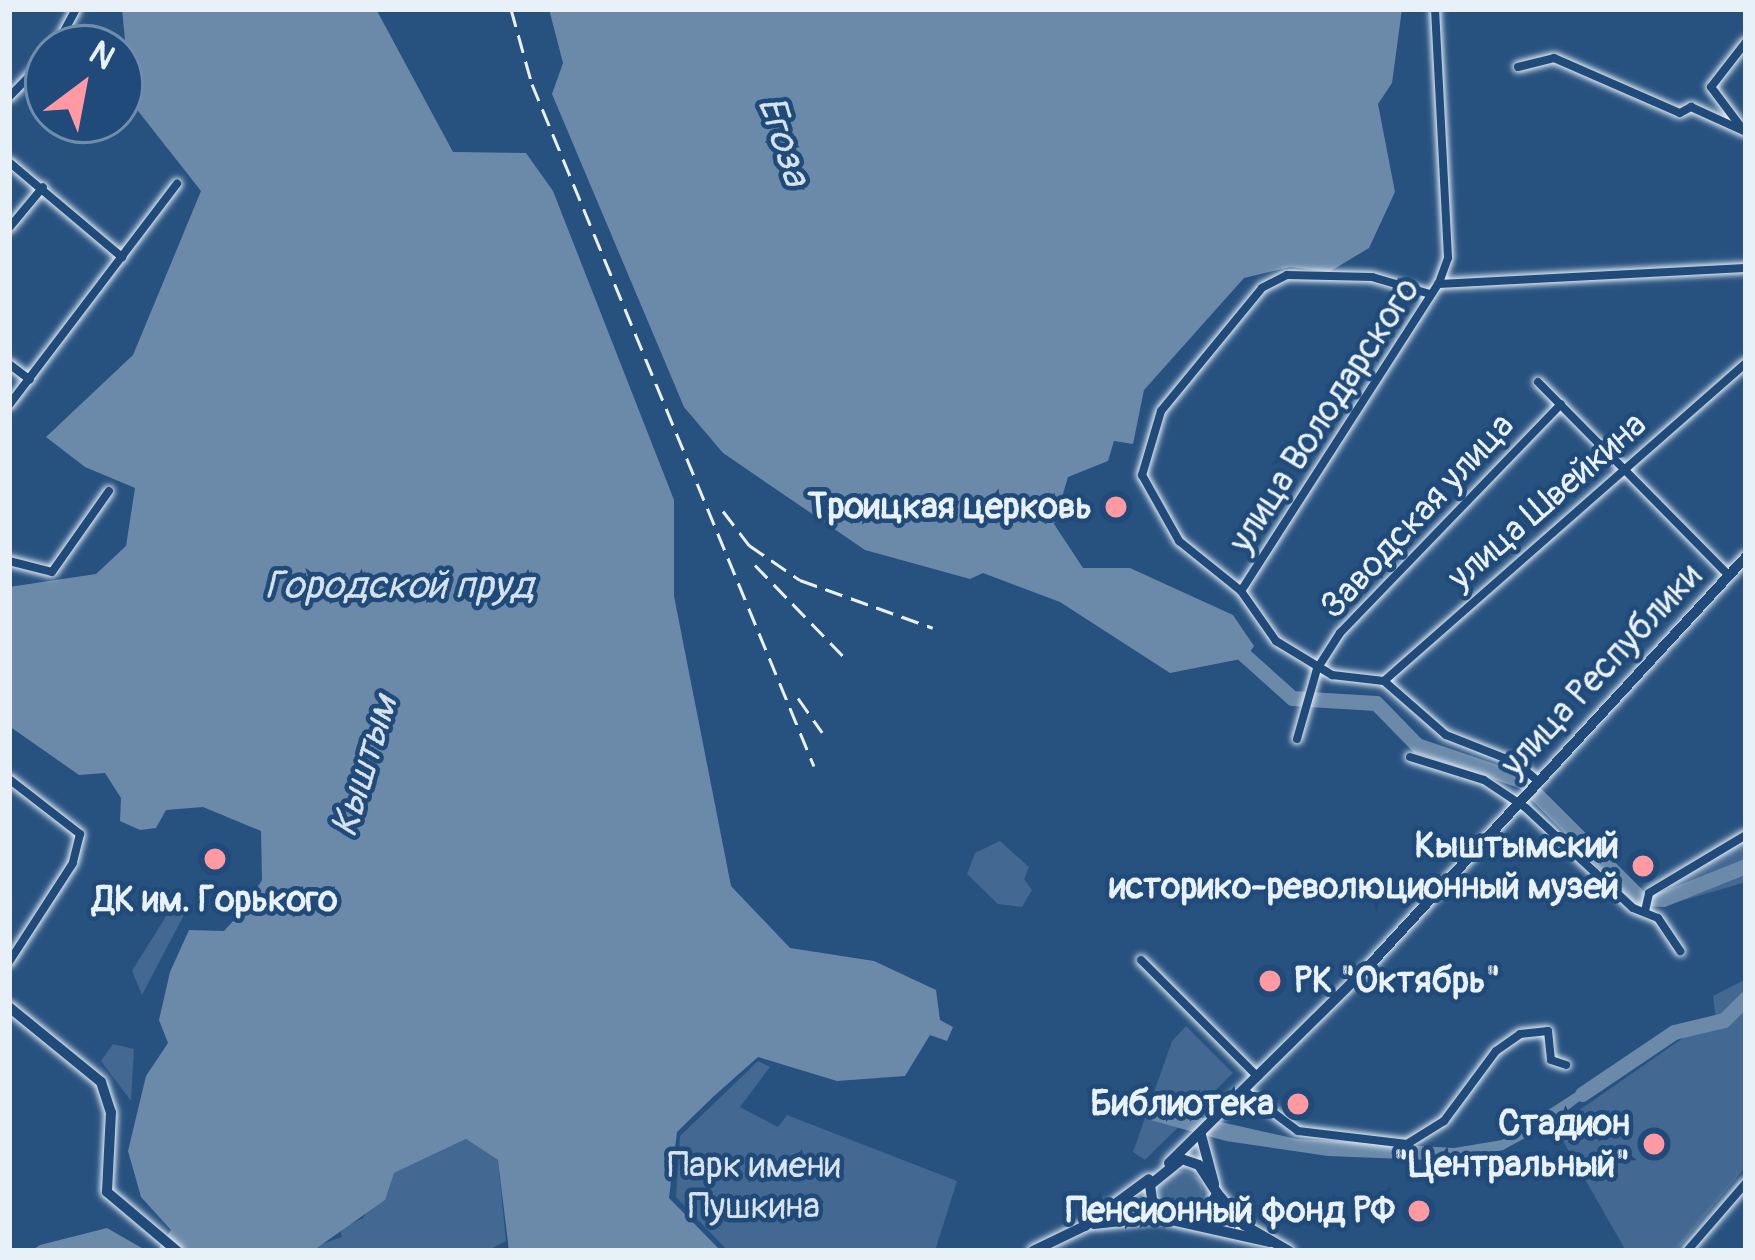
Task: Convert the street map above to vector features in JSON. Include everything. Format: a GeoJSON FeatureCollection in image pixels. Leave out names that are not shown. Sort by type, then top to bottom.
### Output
{"type":"FeatureCollection","features":[{"type":"Feature","properties":{"kind":"main road","name":"улица Республики"},"geometry":{"type":"LineString","coordinates":[[1168,1163],[1246,1092],[1746,557]]}},
{"type":"Feature","properties":{"kind":"main road"},"geometry":{"type":"LineString","coordinates":[[9,1007],[101,1082],[111,1112],[105,1187],[177,1251]]}},
{"type":"Feature","properties":{"kind":"main road"},"geometry":{"type":"LineString","coordinates":[[1186,1222],[1208,1211],[1216,1190],[1201,1135]]}},
{"type":"Feature","properties":{"kind":"main road"},"geometry":{"type":"LineString","coordinates":[[1033,1251],[1085,1226],[1168,1163],[1190,1160],[1270,1242]]}},
{"type":"Feature","properties":{"kind":"main road"},"geometry":{"type":"LineString","coordinates":[[1157,1173],[1148,1204],[1163,1218]]}},
{"type":"Feature","properties":{"kind":"main road"},"geometry":{"type":"LineString","coordinates":[[1085,1226],[1163,1218],[1270,1242],[1289,1251]]}},
{"type":"Feature","properties":{"kind":"street"},"geometry":{"type":"LineString","coordinates":[[1435,9],[1448,258],[1438,284]]}},
{"type":"Feature","properties":{"kind":"street"},"geometry":{"type":"LineString","coordinates":[[1746,42],[1711,87],[1746,132]]}},
{"type":"Feature","properties":{"kind":"street"},"geometry":{"type":"LineString","coordinates":[[1518,67],[1554,58],[1680,113],[1690,107],[1746,132]]}},
{"type":"Feature","properties":{"kind":"street"},"geometry":{"type":"LineString","coordinates":[[9,162],[122,256]]}},
{"type":"Feature","properties":{"kind":"street"},"geometry":{"type":"LineString","coordinates":[[9,405],[177,184]]}},
{"type":"Feature","properties":{"kind":"street"},"geometry":{"type":"LineString","coordinates":[[9,228],[44,188]]}},
{"type":"Feature","properties":{"kind":"street"},"geometry":{"type":"LineString","coordinates":[[1448,258],[1466,278]]}},
{"type":"Feature","properties":{"kind":"street","name":"улица Володарского"},"geometry":{"type":"LineString","coordinates":[[1241,591],[1438,284],[1466,278],[1746,268]]}},
{"type":"Feature","properties":{"kind":"street"},"geometry":{"type":"LineString","coordinates":[[1430,294],[1372,277],[1287,275],[1262,288],[1161,411],[1142,475],[1178,541],[1241,591],[1276,641],[1316,675],[1357,683],[1384,681],[1446,735],[1517,763],[1534,787]]}},
{"type":"Feature","properties":{"kind":"street","name":"улица Швейкина"},"geometry":{"type":"LineString","coordinates":[[1384,681],[1746,363]]}},
{"type":"Feature","properties":{"kind":"street"},"geometry":{"type":"LineString","coordinates":[[9,364],[30,380]]}},
{"type":"Feature","properties":{"kind":"street"},"geometry":{"type":"LineString","coordinates":[[1538,382],[1729,575]]}},
{"type":"Feature","properties":{"kind":"street","name":"Заводская улица"},"geometry":{"type":"LineString","coordinates":[[1297,739],[1316,675],[1367,598],[1561,404]]}},
{"type":"Feature","properties":{"kind":"street"},"geometry":{"type":"LineString","coordinates":[[9,561],[52,572],[109,490]]}},
{"type":"Feature","properties":{"kind":"street"},"geometry":{"type":"LineString","coordinates":[[1410,757],[1484,780],[1519,803],[1645,911],[1680,951]]}},
{"type":"Feature","properties":{"kind":"street"},"geometry":{"type":"LineString","coordinates":[[9,779],[80,834],[73,863],[9,962]]}},
{"type":"Feature","properties":{"kind":"street"},"geometry":{"type":"LineString","coordinates":[[1645,911],[1649,892],[1746,835]]}},
{"type":"Feature","properties":{"kind":"street"},"geometry":{"type":"LineString","coordinates":[[1141,960],[1259,1078]]}},
{"type":"Feature","properties":{"kind":"street"},"geometry":{"type":"LineString","coordinates":[[1246,1092],[1298,1131],[1407,1144],[1444,1121],[1496,1051],[1520,1034],[1548,1031],[1551,1060],[1566,1065]]}},
{"type":"Feature","properties":{"kind":"street"},"geometry":{"type":"LineString","coordinates":[[1688,1251],[1746,1183]]}},
{"type":"Feature","properties":{"kind":"green space"},"geometry":{"type":"Polygon","coordinates":[[[1746,839],[1746,882],[1671,904],[1668,888],[1746,839]]]}},
{"type":"Feature","properties":{"kind":"green space"},"geometry":{"type":"Polygon","coordinates":[[[1000,841],[1029,867],[1024,879],[1032,890],[1022,907],[998,904],[967,874],[975,853],[1000,841]]]}},
{"type":"Feature","properties":{"kind":"green space"},"geometry":{"type":"Polygon","coordinates":[[[173,905],[186,911],[142,995],[132,971],[173,905]]]}},
{"type":"Feature","properties":{"kind":"green space","name":"Стадион \"Центральный\""},"geometry":{"type":"Polygon","coordinates":[[[1746,979],[1746,1166],[1676,1251],[1626,1251],[1555,1127],[1683,1038],[1717,1029],[1713,996],[1746,979]]]}},
{"type":"Feature","properties":{"kind":"green space"},"geometry":{"type":"Polygon","coordinates":[[[1186,1026],[1233,1073],[1145,1160],[1133,1152],[1172,1041],[1186,1026]]]}},
{"type":"Feature","properties":{"kind":"green space"},"geometry":{"type":"Polygon","coordinates":[[[113,1044],[134,1049],[131,1101],[101,1061],[113,1044]]]}},
{"type":"Feature","properties":{"kind":"green space","name":"Парк имени Пушкина"},"geometry":{"type":"Polygon","coordinates":[[[758,1061],[770,1067],[740,1107],[778,1127],[787,1115],[957,1181],[935,1251],[728,1251],[676,1197],[680,1136],[758,1061]]]}},
{"type":"Feature","properties":{"kind":"green space"},"geometry":{"type":"Polygon","coordinates":[[[466,1139],[498,1160],[506,1241],[487,1251],[302,1251],[342,1237],[340,1229],[363,1218],[394,1173],[466,1139]]]}},
{"type":"Feature","properties":{"kind":"green space"},"geometry":{"type":"Polygon","coordinates":[[[1181,1171],[1197,1177],[1203,1193],[1197,1209],[1181,1215],[1165,1209],[1159,1193],[1165,1177],[1181,1171]]]}},
{"type":"Feature","properties":{"kind":"water","name":"Городской пруд"},"geometry":{"type":"Polygon","coordinates":[[[122,9],[376,9],[453,152],[526,153],[553,191],[674,500],[674,596],[731,886],[790,948],[874,961],[936,990],[940,1020],[953,1027],[947,1041],[930,1035],[905,1076],[837,1081],[758,1057],[714,1096],[677,1132],[669,1198],[721,1251],[509,1251],[498,1160],[466,1139],[394,1173],[385,1200],[314,1250],[157,1251],[171,1230],[141,1197],[128,1151],[146,1076],[168,1043],[159,1020],[170,972],[189,930],[224,931],[244,909],[262,880],[261,831],[203,807],[166,810],[156,828],[140,830],[120,821],[121,798],[105,773],[79,775],[9,726],[9,587],[96,574],[126,546],[135,488],[85,467],[46,437],[133,355],[201,191],[144,119],[144,24],[123,24],[122,9]]]}},
{"type":"Feature","properties":{"kind":"water","name":"Егоза"},"geometry":{"type":"Polygon","coordinates":[[[549,9],[1402,9],[1392,83],[1378,104],[1395,192],[1369,248],[1329,272],[1290,267],[1244,278],[1144,390],[1133,444],[1114,441],[1108,461],[1068,477],[1054,524],[1083,568],[1130,568],[1233,615],[1254,646],[1246,658],[1170,673],[1060,602],[983,573],[970,579],[865,550],[723,453],[684,407],[552,94],[563,63],[549,9]]]}},
{"type":"Feature","properties":{"kind":"water"},"geometry":{"type":"Polygon","coordinates":[[[1596,1079],[1598,1087],[1547,1126],[1503,1150],[1454,1161],[1328,1156],[1226,1141],[1125,1113],[1131,1102],[1297,1139],[1454,1148],[1502,1140],[1596,1079]]]}},
{"type":"Feature","properties":{"kind":"water"},"geometry":{"type":"Polygon","coordinates":[[[107,1228],[147,1251],[31,1251],[40,1245],[107,1228]]]}},
{"type":"Feature","properties":{"kind":"waterway"},"geometry":{"type":"LineString","coordinates":[[1233,645],[1292,698],[1376,703],[1417,745],[1523,781],[1640,898],[1663,899],[1746,866]]}},
{"type":"Feature","properties":{"kind":"waterway"},"geometry":{"type":"LineString","coordinates":[[1582,1094],[1674,1032],[1724,1020],[1746,998]]}},
{"type":"Feature","properties":{"kind":"waterway"},"geometry":{"type":"LineString","coordinates":[[1114,1099],[1145,1111]]}},
{"type":"Feature","properties":{"kind":"railway"},"geometry":{"type":"LineString","coordinates":[[511,9],[532,84],[814,766]]}},
{"type":"Feature","properties":{"kind":"railway"},"geometry":{"type":"LineString","coordinates":[[723,511],[749,545],[800,580],[933,628]]}},
{"type":"Feature","properties":{"kind":"railway"},"geometry":{"type":"LineString","coordinates":[[755,565],[844,657]]}},
{"type":"Feature","properties":{"kind":"railway"},"geometry":{"type":"LineString","coordinates":[[798,698],[822,732]]}},
{"type":"Feature","properties":{"kind":"place","name":"Троицкая церковь"},"geometry":{"type":"Point","coordinates":[1116,507]}},
{"type":"Feature","properties":{"kind":"place","name":"ДК им. Горького"},"geometry":{"type":"Point","coordinates":[215,859]}},
{"type":"Feature","properties":{"kind":"place","name":"Кыштымский историко-революционный музей"},"geometry":{"type":"Point","coordinates":[1643,866]}},
{"type":"Feature","properties":{"kind":"place","name":"РК \"Октябрь\""},"geometry":{"type":"Point","coordinates":[1270,981]}},
{"type":"Feature","properties":{"kind":"place","name":"Библиотека"},"geometry":{"type":"Point","coordinates":[1298,1104]}},
{"type":"Feature","properties":{"kind":"place","name":"Стадион \"Центральный\""},"geometry":{"type":"Point","coordinates":[1654,1144]}},
{"type":"Feature","properties":{"kind":"place","name":"Пенсионный фонд РФ"},"geometry":{"type":"Point","coordinates":[1419,1211]}},
{"type":"Feature","properties":{"kind":"water label","name":"Кыштым"},"geometry":{"type":"Point","coordinates":[365,766]}}]}
